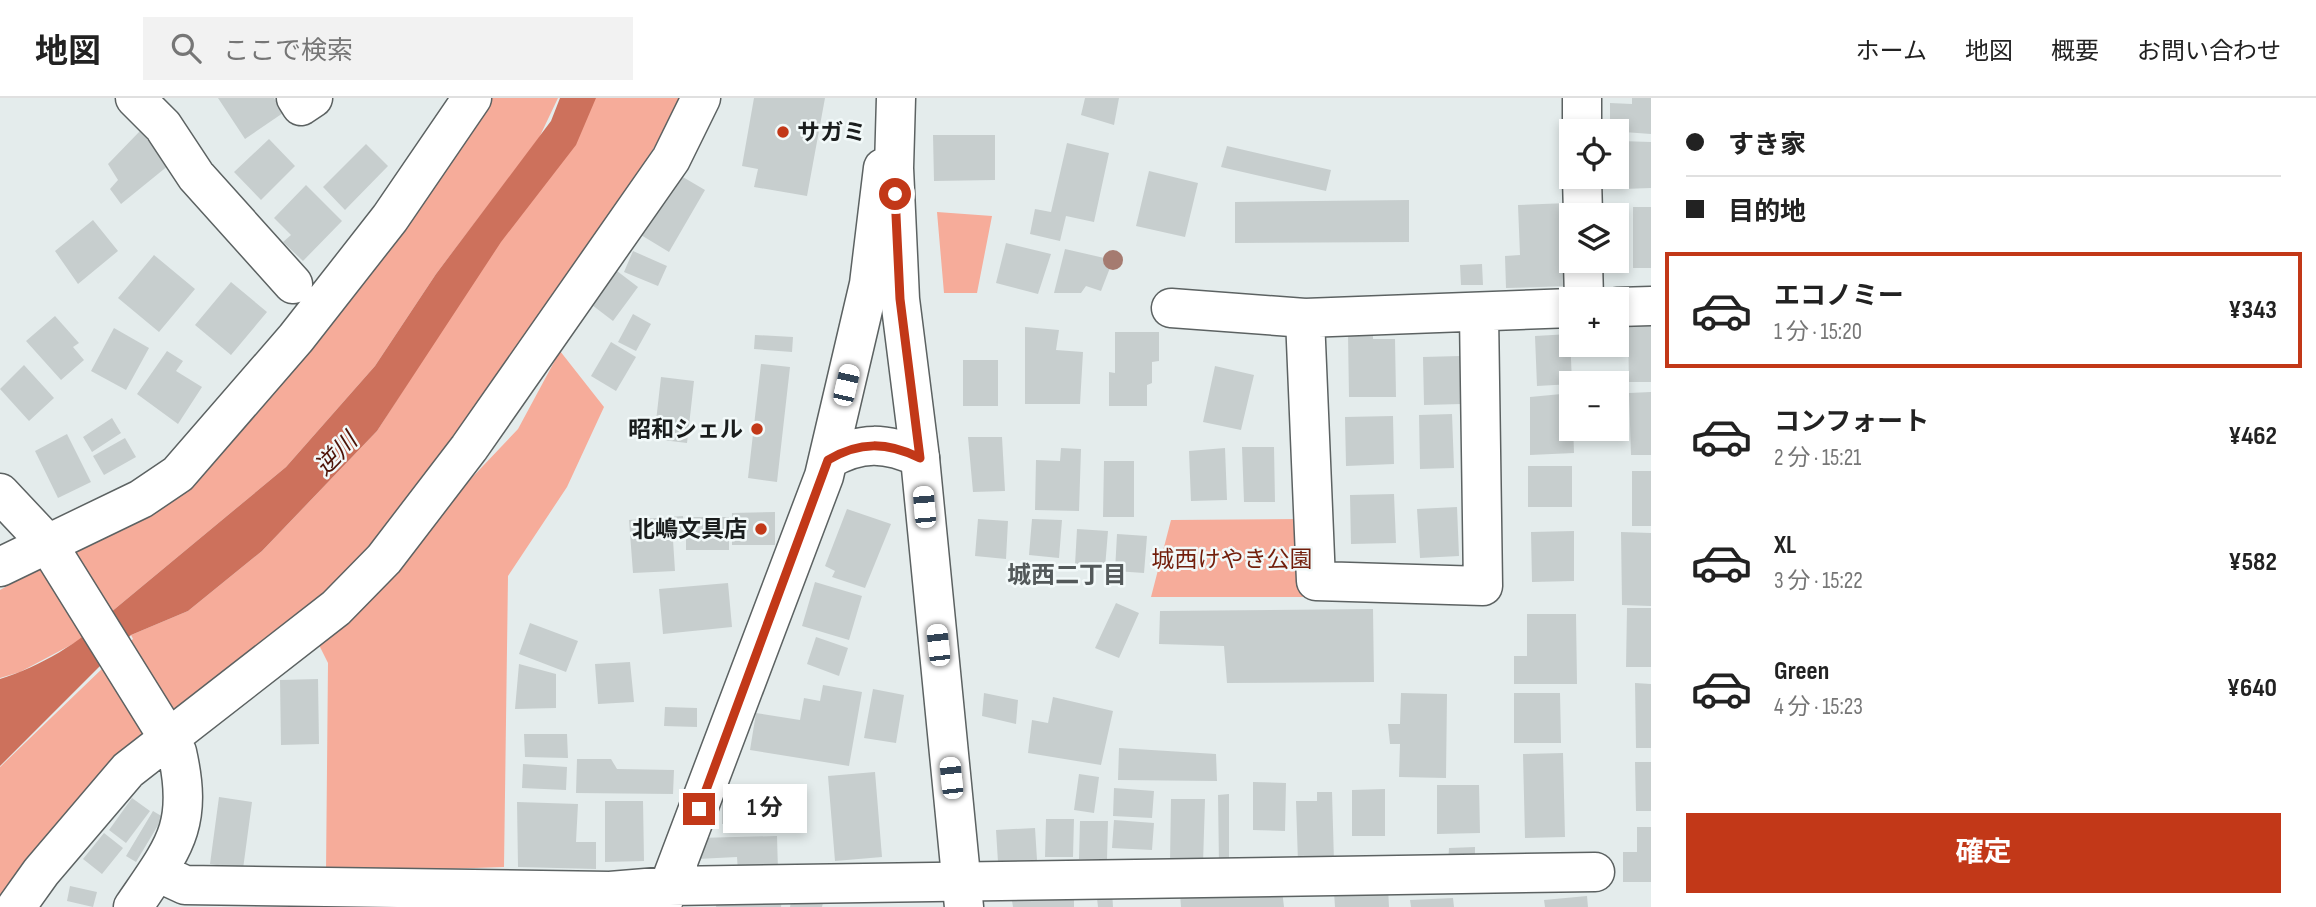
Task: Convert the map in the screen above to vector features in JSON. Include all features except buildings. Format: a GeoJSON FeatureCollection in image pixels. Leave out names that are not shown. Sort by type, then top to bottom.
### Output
{"type":"FeatureCollection","features":[{"type":"Feature","properties":{"kind":"street"},"geometry":{"type":"LineString","coordinates":[[135,98],[163,126],[196,176],[293,284]]}},
{"type":"Feature","properties":{"kind":"street"},"geometry":{"type":"LineString","coordinates":[[296,98],[301,106],[313,98]]}},
{"type":"Feature","properties":{"kind":"street"},"geometry":{"type":"LineString","coordinates":[[0,567],[50,547],[141,499],[178,474],[288,348],[390,218],[472,98]]}},
{"type":"Feature","properties":{"kind":"street"},"geometry":{"type":"LineString","coordinates":[[16,907],[41,872],[128,770],[165,732],[335,608],[384,559],[469,448],[663,171],[701,98]]}},
{"type":"Feature","properties":{"kind":"street"},"geometry":{"type":"LineString","coordinates":[[894,98],[900,299],[920,458],[963,895]]}},
{"type":"Feature","properties":{"kind":"street"},"geometry":{"type":"LineString","coordinates":[[666,897],[828,460],[869,284],[894,98]]}},
{"type":"Feature","properties":{"kind":"street"},"geometry":{"type":"LineString","coordinates":[[1582,98],[1582,119]]}},
{"type":"Feature","properties":{"kind":"street"},"geometry":{"type":"LineString","coordinates":[[1629,307],[1651,306]]}},
{"type":"Feature","properties":{"kind":"street"},"geometry":{"type":"LineString","coordinates":[[1171,308],[1305,318],[1479,314],[1559,309]]}},
{"type":"Feature","properties":{"kind":"street"},"geometry":{"type":"LineString","coordinates":[[1305,318],[1316,581],[1483,586],[1479,314]]}},
{"type":"Feature","properties":{"kind":"street"},"geometry":{"type":"LineString","coordinates":[[828,460],[846,449],[884,445],[920,458]]}},
{"type":"Feature","properties":{"kind":"street"},"geometry":{"type":"LineString","coordinates":[[0,493],[50,547],[177,752],[182,773],[180,827],[174,847],[133,907]]}},
{"type":"Feature","properties":{"kind":"street"},"geometry":{"type":"LineString","coordinates":[[157,872],[185,885],[610,891],[666,897],[963,895],[1595,872]]}},
{"type":"Feature","properties":{"kind":"green space"},"geometry":{"type":"Polygon","coordinates":[[[477,98],[558,98],[539,138],[436,274],[375,366],[286,467],[110,613],[72,545],[154,506],[477,98]]]}},
{"type":"Feature","properties":{"kind":"green space"},"geometry":{"type":"Polygon","coordinates":[[[591,98],[685,98],[505,385],[329,596],[148,729],[0,905],[0,767],[133,639],[131,635],[188,611],[262,551],[377,431],[591,98]]]}},
{"type":"Feature","properties":{"kind":"green space"},"geometry":{"type":"Polygon","coordinates":[[[937,212],[992,216],[977,293],[944,293],[937,212]]]}},
{"type":"Feature","properties":{"kind":"green space"},"geometry":{"type":"Polygon","coordinates":[[[560,351],[604,407],[567,487],[508,576],[504,867],[326,873],[328,663],[317,641],[518,429],[560,351]]]}},
{"type":"Feature","properties":{"kind":"green space","name":"城西けやき公園"},"geometry":{"type":"Polygon","coordinates":[[[1301,519],[1305,597],[1151,597],[1171,520],[1301,519]]]}},
{"type":"Feature","properties":{"kind":"green space"},"geometry":{"type":"Polygon","coordinates":[[[45,565],[86,637],[20,672],[0,678],[0,590],[45,565]]]}},
{"type":"Feature","properties":{"kind":"water","name":"逆川"},"geometry":{"type":"Polygon","coordinates":[[[560,98],[596,98],[576,145],[501,242],[377,431],[262,551],[188,611],[131,635],[0,766],[0,679],[45,660],[73,644],[286,467],[375,366],[436,274],[551,121],[560,98]]]}},
{"type":"Feature","properties":{"kind":"place","name":"サガミ"},"geometry":{"type":"Point","coordinates":[783,132]}},
{"type":"Feature","properties":{"kind":"place","name":"昭和シェル"},"geometry":{"type":"Point","coordinates":[757,429]}},
{"type":"Feature","properties":{"kind":"place","name":"北嶋文具店"},"geometry":{"type":"Point","coordinates":[761,529]}},
{"type":"Feature","properties":{"kind":"district","name":"城西二丁目"},"geometry":{"type":"Point","coordinates":[1067,575]}},
{"type":"Feature","properties":{"kind":"route"},"geometry":{"type":"LineString","coordinates":[[699,809],[828,460],[846,449],[864,445],[884,445],[920,458],[900,299],[895,194]]}}]}
